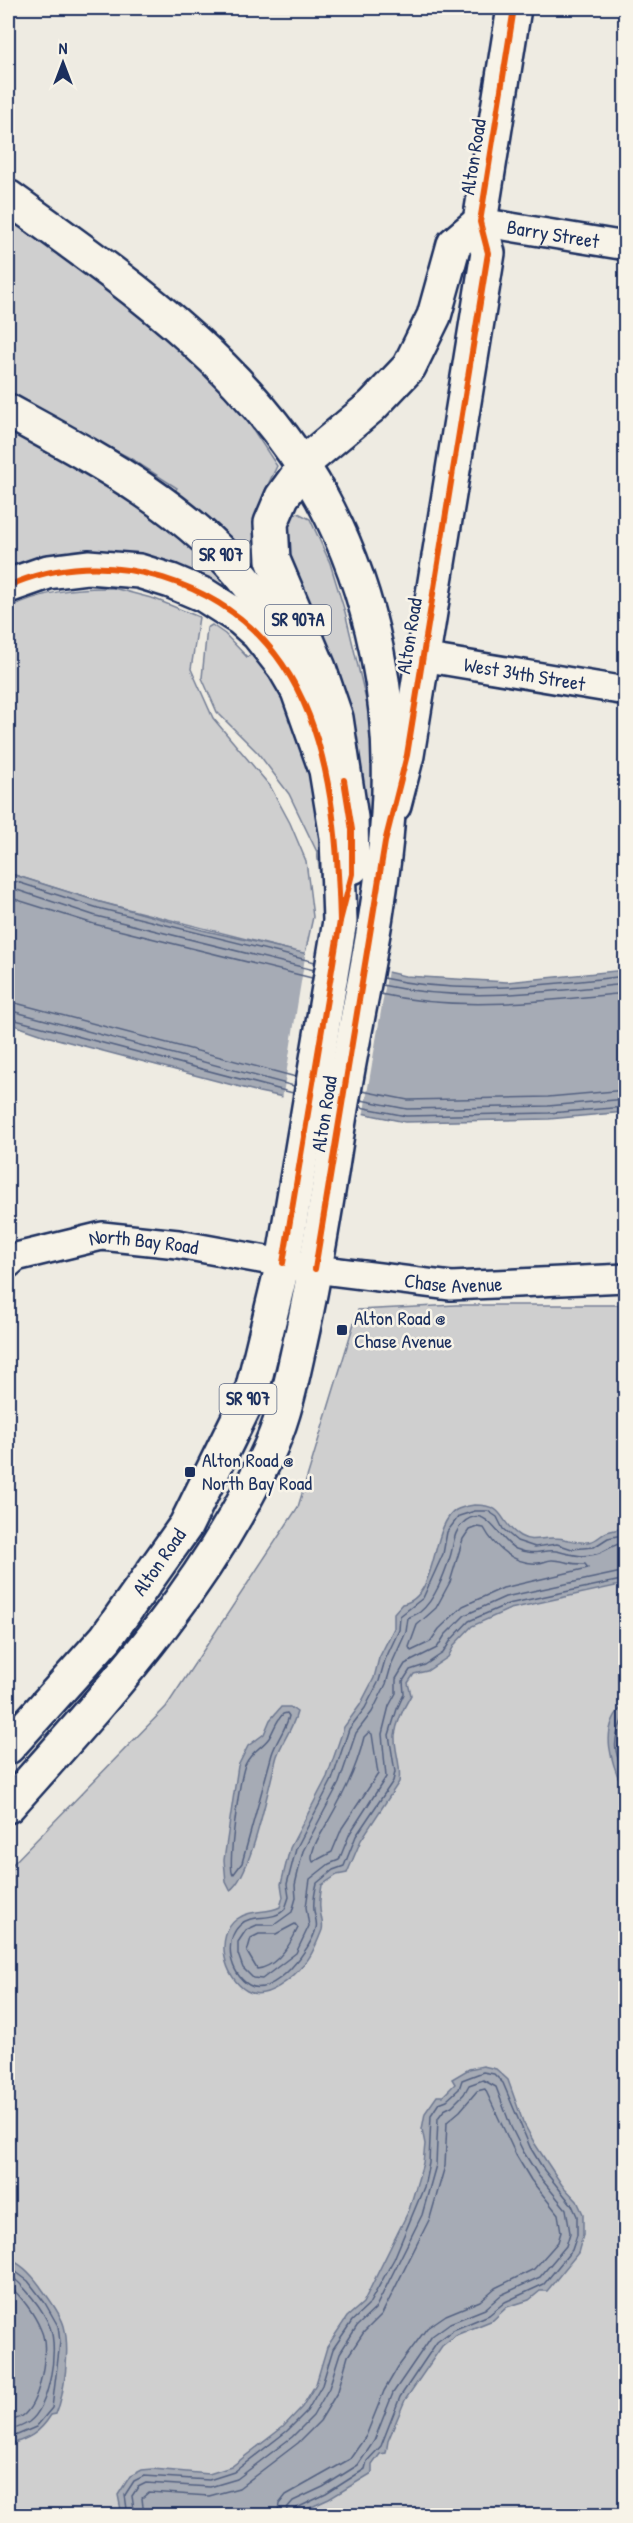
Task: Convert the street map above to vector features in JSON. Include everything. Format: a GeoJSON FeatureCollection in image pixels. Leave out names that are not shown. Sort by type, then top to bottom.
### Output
{"type":"FeatureCollection","features":[{"type":"Feature","properties":{"kind":"main road","name":"Alton Road"},"geometry":{"type":"LineString","coordinates":[[8,1806],[130,1670],[220,1545],[270,1446],[288,1399],[315,1269],[373,927],[385,842],[407,755],[423,657],[488,253],[480,222],[514,8]]}},
{"type":"Feature","properties":{"kind":"main road","name":"SR 907"},"geometry":{"type":"LineString","coordinates":[[8,197],[120,279],[193,338],[244,389],[303,467],[322,498],[342,542],[365,607],[378,661],[389,752],[385,842]]}},
{"type":"Feature","properties":{"kind":"main road","name":"Alton Road"},"geometry":{"type":"LineString","coordinates":[[8,1747],[106,1638],[186,1525],[252,1391],[283,1263],[340,921],[352,874],[352,830],[333,706],[271,552],[270,530],[282,497],[303,467],[319,449],[393,387],[409,367],[434,316],[454,244],[480,222]]}},
{"type":"Feature","properties":{"kind":"main road","name":"SR 907"},"geometry":{"type":"LineString","coordinates":[[8,411],[146,490],[202,537],[241,576],[268,612],[305,674],[324,718],[344,780]]}},
{"type":"Feature","properties":{"kind":"main road"},"geometry":{"type":"LineString","coordinates":[[8,586],[48,572],[88,567],[139,572],[171,581],[204,595],[240,618],[258,634],[284,667],[298,691],[326,770],[337,837],[340,921]]}},
{"type":"Feature","properties":{"kind":"street","name":"Barry Street"},"geometry":{"type":"LineString","coordinates":[[480,222],[626,246]]}},
{"type":"Feature","properties":{"kind":"street","name":"West 34th Street"},"geometry":{"type":"LineString","coordinates":[[423,657],[626,691]]}},
{"type":"Feature","properties":{"kind":"street","name":"North Bay Road"},"geometry":{"type":"LineString","coordinates":[[8,1264],[16,1257],[102,1236],[178,1244],[283,1263]]}},
{"type":"Feature","properties":{"kind":"street","name":"Chase Avenue"},"geometry":{"type":"LineString","coordinates":[[283,1263],[452,1286],[626,1278]]}},
{"type":"Feature","properties":{"kind":"shaded area"},"geometry":{"type":"Polygon","coordinates":[[[8,214],[87,272],[225,387],[277,466],[263,495],[253,540],[244,556],[175,491],[177,488],[130,458],[8,395],[8,214]]]}},
{"type":"Feature","properties":{"kind":"shaded area"},"geometry":{"type":"Polygon","coordinates":[[[8,422],[150,503],[243,591],[234,600],[200,581],[8,577],[8,422]]]}},
{"type":"Feature","properties":{"kind":"shaded area"},"geometry":{"type":"Polygon","coordinates":[[[298,513],[310,519],[330,563],[345,612],[373,729],[375,777],[368,865],[280,545],[290,516],[298,513]]]}},
{"type":"Feature","properties":{"kind":"shaded area"},"geometry":{"type":"Polygon","coordinates":[[[85,588],[113,588],[155,599],[199,617],[191,669],[213,718],[270,786],[290,823],[306,861],[313,917],[305,954],[100,902],[8,873],[8,608],[33,598],[59,592],[85,588]]]}},
{"type":"Feature","properties":{"kind":"shaded area"},"geometry":{"type":"Polygon","coordinates":[[[212,625],[225,634],[247,657],[256,652],[302,727],[326,828],[325,913],[317,852],[289,794],[258,753],[217,712],[202,678],[207,628],[212,625]]]}},
{"type":"Feature","properties":{"kind":"shaded area"},"geometry":{"type":"Polygon","coordinates":[[[456,1305],[625,1305],[625,2515],[8,2515],[8,1869],[166,1707],[298,1507],[358,1310],[456,1305]]]}},
{"type":"Feature","properties":{"kind":"water"},"geometry":{"type":"Polygon","coordinates":[[[8,873],[100,902],[202,930],[405,976],[507,982],[625,970],[625,1112],[549,1119],[405,1122],[259,1092],[46,1036],[8,1023],[8,873]]]}},
{"type":"Feature","properties":{"kind":"water"},"geometry":{"type":"Polygon","coordinates":[[[474,1505],[485,1506],[497,1511],[513,1531],[529,1539],[555,1538],[587,1542],[607,1532],[625,1528],[625,1584],[510,1609],[472,1626],[455,1644],[448,1657],[427,1671],[414,1674],[408,1683],[411,1695],[401,1714],[395,1735],[400,1770],[399,1782],[361,1840],[347,1873],[337,1875],[322,1885],[320,1905],[322,1927],[308,1960],[287,1981],[271,1991],[254,1994],[247,1991],[232,1977],[225,1956],[224,1946],[230,1926],[242,1916],[280,1907],[283,1897],[281,1884],[290,1848],[327,1777],[344,1727],[360,1705],[374,1678],[379,1658],[394,1628],[394,1613],[402,1604],[414,1599],[422,1589],[448,1518],[458,1509],[474,1505]]]}},
{"type":"Feature","properties":{"kind":"water"},"geometry":{"type":"Polygon","coordinates":[[[625,1704],[625,1793],[612,1759],[609,1735],[616,1714],[625,1704]]]}},
{"type":"Feature","properties":{"kind":"water"},"geometry":{"type":"Polygon","coordinates":[[[281,1707],[290,1707],[297,1712],[277,1756],[252,1850],[238,1882],[230,1890],[226,1882],[224,1860],[238,1766],[248,1746],[264,1734],[270,1720],[281,1707]]]}},
{"type":"Feature","properties":{"kind":"water"},"geometry":{"type":"Polygon","coordinates":[[[483,2066],[496,2069],[508,2080],[523,2122],[535,2144],[562,2185],[577,2201],[583,2214],[583,2235],[578,2253],[547,2291],[540,2291],[529,2300],[507,2307],[493,2320],[456,2335],[442,2346],[405,2400],[388,2441],[386,2453],[380,2454],[372,2465],[372,2473],[329,2499],[294,2515],[122,2515],[118,2495],[130,2476],[142,2470],[153,2469],[209,2474],[231,2467],[283,2427],[302,2407],[316,2384],[327,2347],[347,2317],[363,2303],[409,2210],[423,2163],[425,2144],[422,2129],[425,2113],[437,2096],[443,2096],[455,2084],[452,2079],[469,2069],[483,2066]]]}},
{"type":"Feature","properties":{"kind":"water"},"geometry":{"type":"Polygon","coordinates":[[[8,2259],[22,2266],[30,2274],[54,2305],[64,2326],[67,2346],[64,2383],[56,2414],[51,2415],[32,2435],[8,2445],[8,2259]]]}},
{"type":"Feature","properties":{"kind":"pier"},"geometry":{"type":"Polygon","coordinates":[[[306,951],[388,970],[363,1117],[282,1100],[306,951]]]}},
{"type":"Feature","properties":{"kind":"cycle path"},"geometry":{"type":"LineString","coordinates":[[315,1269],[385,842],[407,755],[488,253],[480,222],[514,8]]}},
{"type":"Feature","properties":{"kind":"cycle path"},"geometry":{"type":"LineString","coordinates":[[8,586],[46,573],[65,570],[124,569],[163,578],[216,601],[256,632],[287,671],[309,715],[324,763],[333,815],[340,921]]}},
{"type":"Feature","properties":{"kind":"cycle path"},"geometry":{"type":"LineString","coordinates":[[283,1263],[340,921],[352,874],[352,830],[344,780]]}},
{"type":"Feature","properties":{"kind":"place","name":"Alton Road @ Chase Avenue"},"geometry":{"type":"Point","coordinates":[342,1330]}},
{"type":"Feature","properties":{"kind":"place","name":"Alton Road @ North Bay Road"},"geometry":{"type":"Point","coordinates":[190,1472]}}]}
